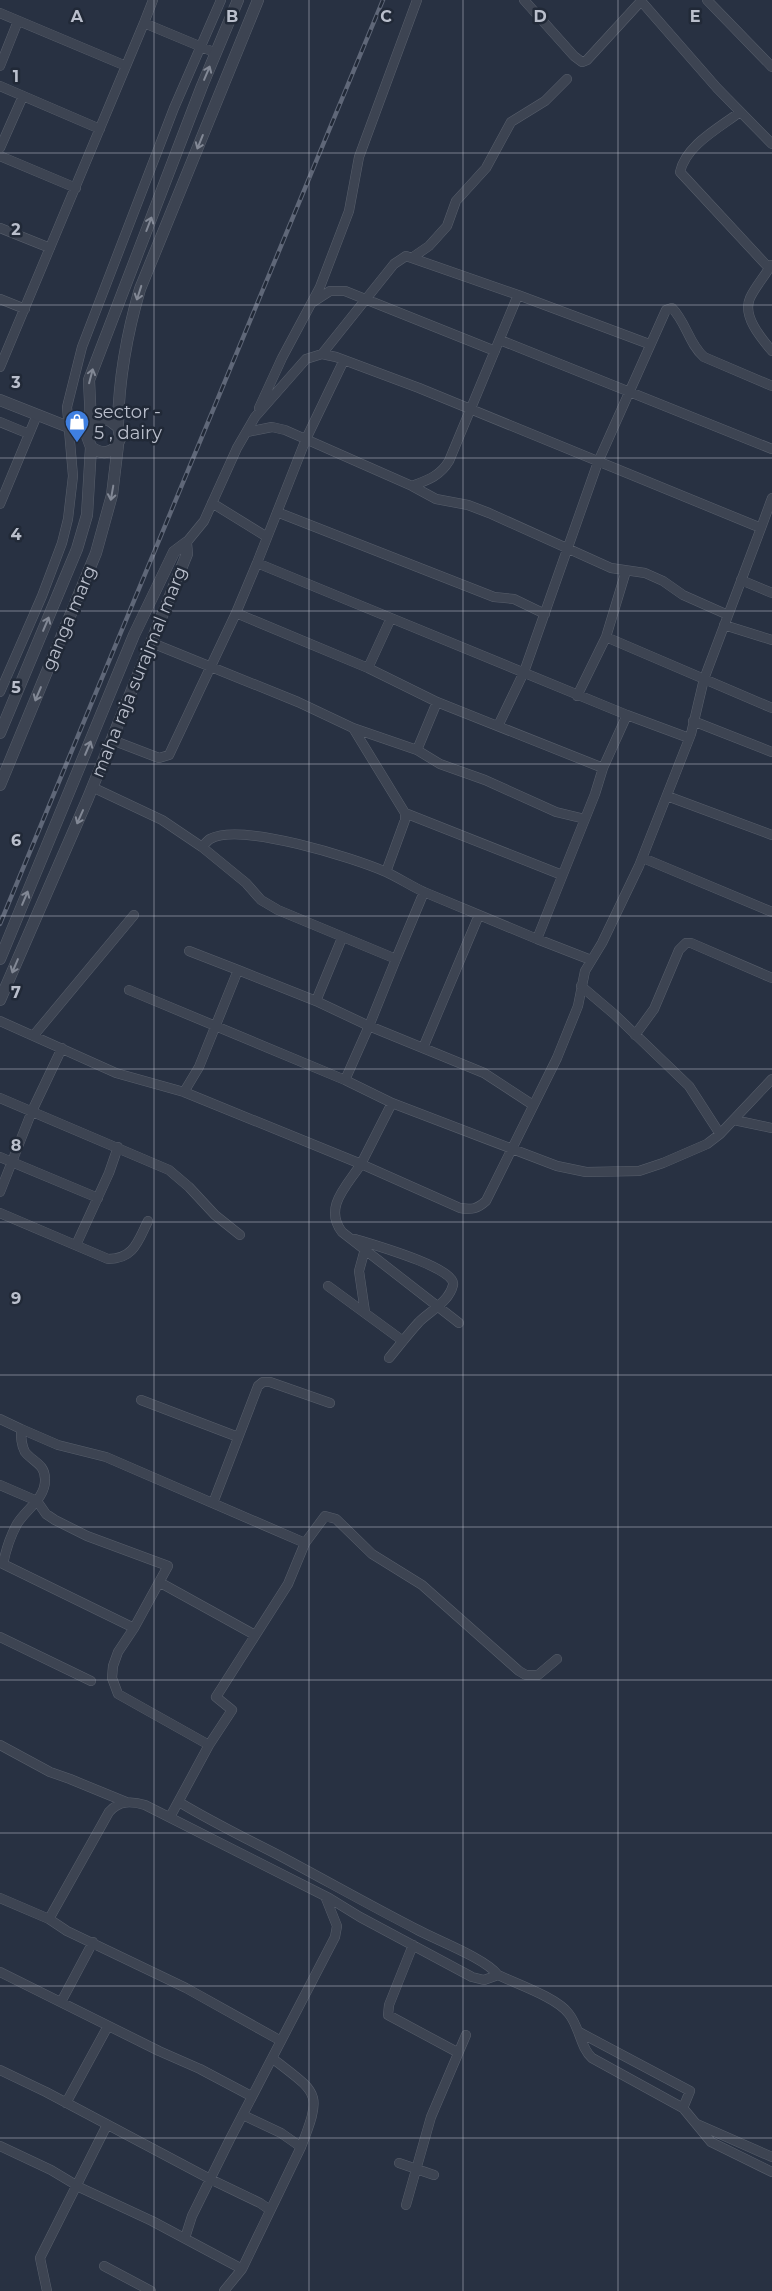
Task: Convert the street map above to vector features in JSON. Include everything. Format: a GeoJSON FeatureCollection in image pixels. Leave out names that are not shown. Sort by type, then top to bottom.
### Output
{"type":"FeatureCollection","features":[{"type":"Feature","properties":{"kind":"street"},"geometry":{"type":"LineString","coordinates":[[0,368],[153,0]]}},
{"type":"Feature","properties":{"kind":"street"},"geometry":{"type":"LineString","coordinates":[[0,692],[42,596],[62,543],[68,519],[73,476],[67,407],[82,348],[174,108],[221,0]]}},
{"type":"Feature","properties":{"kind":"street"},"geometry":{"type":"LineString","coordinates":[[0,400],[70,428],[90,427],[102,419],[114,422],[120,433],[118,445],[108,452],[102,453],[91,447],[87,436],[90,427],[89,380],[238,0]]}},
{"type":"Feature","properties":{"kind":"street"},"geometry":{"type":"LineString","coordinates":[[118,427],[120,388],[130,321],[140,289],[258,0]]}},
{"type":"Feature","properties":{"kind":"street"},"geometry":{"type":"LineString","coordinates":[[186,543],[204,521],[282,358],[313,302],[349,211],[359,157],[418,0]]}},
{"type":"Feature","properties":{"kind":"street"},"geometry":{"type":"LineString","coordinates":[[524,0],[574,56],[582,62],[587,60],[641,0],[740,112],[772,144]]}},
{"type":"Feature","properties":{"kind":"street"},"geometry":{"type":"LineString","coordinates":[[707,0],[771,62]]}},
{"type":"Feature","properties":{"kind":"street"},"geometry":{"type":"LineString","coordinates":[[0,13],[126,66]]}},
{"type":"Feature","properties":{"kind":"street"},"geometry":{"type":"LineString","coordinates":[[0,66],[18,21]]}},
{"type":"Feature","properties":{"kind":"street"},"geometry":{"type":"LineString","coordinates":[[144,23],[216,53]]}},
{"type":"Feature","properties":{"kind":"street"},"geometry":{"type":"LineString","coordinates":[[413,257],[429,246],[447,226],[456,201],[486,168],[511,122],[546,101],[567,79]]}},
{"type":"Feature","properties":{"kind":"street"},"geometry":{"type":"LineString","coordinates":[[0,86],[100,129]]}},
{"type":"Feature","properties":{"kind":"street"},"geometry":{"type":"LineString","coordinates":[[0,148],[22,96]]}},
{"type":"Feature","properties":{"kind":"street"},"geometry":{"type":"LineString","coordinates":[[740,112],[689,152],[682,162],[680,172],[771,266],[749,300],[748,311],[752,323],[772,351]]}},
{"type":"Feature","properties":{"kind":"street"},"geometry":{"type":"LineString","coordinates":[[0,156],[76,188]]}},
{"type":"Feature","properties":{"kind":"street"},"geometry":{"type":"LineString","coordinates":[[0,228],[50,248]]}},
{"type":"Feature","properties":{"kind":"street"},"geometry":{"type":"LineString","coordinates":[[322,354],[400,258],[413,257],[649,344]]}},
{"type":"Feature","properties":{"kind":"street"},"geometry":{"type":"LineString","coordinates":[[313,302],[330,291],[337,290],[495,351]]}},
{"type":"Feature","properties":{"kind":"street"},"geometry":{"type":"LineString","coordinates":[[412,486],[433,478],[443,471],[449,461],[518,295]]}},
{"type":"Feature","properties":{"kind":"street"},"geometry":{"type":"LineString","coordinates":[[0,299],[25,309]]}},
{"type":"Feature","properties":{"kind":"street"},"geometry":{"type":"LineString","coordinates":[[498,726],[524,672],[598,462],[649,344],[666,310],[672,308],[678,314],[698,351],[704,357],[772,386]]}},
{"type":"Feature","properties":{"kind":"street"},"geometry":{"type":"LineString","coordinates":[[500,340],[772,449]]}},
{"type":"Feature","properties":{"kind":"street"},"geometry":{"type":"LineString","coordinates":[[255,417],[306,359],[322,354],[344,360],[470,409],[761,528]]}},
{"type":"Feature","properties":{"kind":"street"},"geometry":{"type":"LineString","coordinates":[[112,740],[159,758],[165,758],[172,748],[236,612],[306,439],[344,360]]}},
{"type":"Feature","properties":{"kind":"street"},"geometry":{"type":"LineString","coordinates":[[0,504],[2,493],[37,415]]}},
{"type":"Feature","properties":{"kind":"street"},"geometry":{"type":"LineString","coordinates":[[0,422],[29,434]]}},
{"type":"Feature","properties":{"kind":"street"},"geometry":{"type":"LineString","coordinates":[[247,432],[279,428],[412,486],[436,499],[468,505],[489,513],[611,568],[645,573],[683,595],[728,615]]}},
{"type":"Feature","properties":{"kind":"street","name":"ganga marg"},"geometry":{"type":"LineString","coordinates":[[0,785],[96,553],[112,495],[118,445]]}},
{"type":"Feature","properties":{"kind":"street","name":"ganga marg"},"geometry":{"type":"LineString","coordinates":[[0,733],[77,549],[87,515],[91,447]]}},
{"type":"Feature","properties":{"kind":"street"},"geometry":{"type":"LineString","coordinates":[[0,1020],[116,1072],[184,1092],[360,1164],[460,1208],[471,1210],[478,1208],[486,1201],[567,1035],[578,1006],[581,986],[591,960],[602,943],[642,858],[689,738],[704,679],[772,498]]}},
{"type":"Feature","properties":{"kind":"street"},"geometry":{"type":"LineString","coordinates":[[212,503],[267,537]]}},
{"type":"Feature","properties":{"kind":"street"},"geometry":{"type":"LineString","coordinates":[[277,512],[494,597],[514,600],[545,614]]}},
{"type":"Feature","properties":{"kind":"street","name":"maha raja surajmal marg"},"geometry":{"type":"LineString","coordinates":[[0,959],[134,635],[174,552],[186,543]]}},
{"type":"Feature","properties":{"kind":"street","name":"maha raja surajmal marg"},"geometry":{"type":"LineString","coordinates":[[0,1000],[152,643],[187,554],[186,543]]}},
{"type":"Feature","properties":{"kind":"street"},"geometry":{"type":"LineString","coordinates":[[256,563],[524,672],[577,696],[689,738]]}},
{"type":"Feature","properties":{"kind":"street"},"geometry":{"type":"LineString","coordinates":[[577,696],[606,637],[626,571]]}},
{"type":"Feature","properties":{"kind":"street"},"geometry":{"type":"LineString","coordinates":[[741,580],[772,593]]}},
{"type":"Feature","properties":{"kind":"street"},"geometry":{"type":"LineString","coordinates":[[236,612],[368,668],[437,702],[603,768]]}},
{"type":"Feature","properties":{"kind":"street"},"geometry":{"type":"LineString","coordinates":[[368,668],[391,618]]}},
{"type":"Feature","properties":{"kind":"street"},"geometry":{"type":"LineString","coordinates":[[724,625],[772,640]]}},
{"type":"Feature","properties":{"kind":"street"},"geometry":{"type":"LineString","coordinates":[[134,635],[298,702],[353,728],[417,750],[440,764],[485,780],[556,812],[585,819]]}},
{"type":"Feature","properties":{"kind":"street"},"geometry":{"type":"LineString","coordinates":[[606,637],[772,708]]}},
{"type":"Feature","properties":{"kind":"street"},"geometry":{"type":"LineString","coordinates":[[417,750],[437,702]]}},
{"type":"Feature","properties":{"kind":"street"},"geometry":{"type":"LineString","coordinates":[[537,940],[603,768],[627,715]]}},
{"type":"Feature","properties":{"kind":"street"},"geometry":{"type":"LineString","coordinates":[[693,721],[772,752]]}},
{"type":"Feature","properties":{"kind":"street"},"geometry":{"type":"LineString","coordinates":[[353,728],[405,813],[405,820],[386,872]]}},
{"type":"Feature","properties":{"kind":"street"},"geometry":{"type":"LineString","coordinates":[[74,782],[92,787],[162,820],[202,847],[246,883],[261,900],[278,910],[396,959]]}},
{"type":"Feature","properties":{"kind":"street"},"geometry":{"type":"LineString","coordinates":[[667,796],[772,835]]}},
{"type":"Feature","properties":{"kind":"street"},"geometry":{"type":"LineString","coordinates":[[405,813],[562,875]]}},
{"type":"Feature","properties":{"kind":"street"},"geometry":{"type":"LineString","coordinates":[[202,847],[210,839],[244,835],[306,844],[386,872],[424,892],[537,940],[591,960]]}},
{"type":"Feature","properties":{"kind":"street"},"geometry":{"type":"LineString","coordinates":[[642,858],[772,912]]}},
{"type":"Feature","properties":{"kind":"street"},"geometry":{"type":"LineString","coordinates":[[344,1080],[369,1026],[424,892]]}},
{"type":"Feature","properties":{"kind":"street"},"geometry":{"type":"LineString","coordinates":[[34,1035],[134,914]]}},
{"type":"Feature","properties":{"kind":"street"},"geometry":{"type":"LineString","coordinates":[[423,1048],[479,915]]}},
{"type":"Feature","properties":{"kind":"street"},"geometry":{"type":"LineString","coordinates":[[316,1001],[342,938]]}},
{"type":"Feature","properties":{"kind":"street"},"geometry":{"type":"LineString","coordinates":[[635,1035],[654,1009],[679,950],[686,943],[691,943],[721,955],[772,978]]}},
{"type":"Feature","properties":{"kind":"street"},"geometry":{"type":"LineString","coordinates":[[189,951],[316,1001],[369,1026],[484,1073],[533,1105]]}},
{"type":"Feature","properties":{"kind":"street"},"geometry":{"type":"LineString","coordinates":[[184,1092],[199,1067],[238,970]]}},
{"type":"Feature","properties":{"kind":"street"},"geometry":{"type":"LineString","coordinates":[[581,986],[614,1014],[688,1086],[720,1134]]}},
{"type":"Feature","properties":{"kind":"street"},"geometry":{"type":"LineString","coordinates":[[130,990],[344,1080],[392,1103],[557,1166],[586,1172],[639,1171],[707,1144],[720,1134],[772,1079]]}},
{"type":"Feature","properties":{"kind":"street"},"geometry":{"type":"LineString","coordinates":[[0,1192],[32,1111],[62,1048]]}},
{"type":"Feature","properties":{"kind":"street"},"geometry":{"type":"LineString","coordinates":[[0,1098],[118,1147],[175,1174],[215,1215],[240,1235]]}},
{"type":"Feature","properties":{"kind":"street"},"geometry":{"type":"LineString","coordinates":[[392,1103],[360,1164],[334,1206],[336,1224],[348,1236],[459,1323]]}},
{"type":"Feature","properties":{"kind":"street"},"geometry":{"type":"LineString","coordinates":[[734,1120],[772,1128]]}},
{"type":"Feature","properties":{"kind":"street"},"geometry":{"type":"LineString","coordinates":[[76,1245],[98,1198],[118,1147]]}},
{"type":"Feature","properties":{"kind":"street"},"geometry":{"type":"LineString","coordinates":[[0,1157],[98,1198]]}},
{"type":"Feature","properties":{"kind":"street"},"geometry":{"type":"LineString","coordinates":[[0,1213],[108,1259],[119,1259],[128,1255],[135,1247],[148,1222]]}},
{"type":"Feature","properties":{"kind":"street"},"geometry":{"type":"LineString","coordinates":[[348,1236],[437,1267],[447,1273],[453,1284],[449,1293],[438,1306],[420,1321],[389,1358]]}},
{"type":"Feature","properties":{"kind":"street"},"geometry":{"type":"LineString","coordinates":[[365,1249],[359,1271],[365,1312]]}},
{"type":"Feature","properties":{"kind":"street"},"geometry":{"type":"LineString","coordinates":[[328,1286],[403,1341]]}},
{"type":"Feature","properties":{"kind":"street"},"geometry":{"type":"LineString","coordinates":[[213,1502],[254,1392],[263,1382],[330,1403]]}},
{"type":"Feature","properties":{"kind":"street"},"geometry":{"type":"LineString","coordinates":[[141,1400],[238,1437]]}},
{"type":"Feature","properties":{"kind":"street"},"geometry":{"type":"LineString","coordinates":[[0,1419],[58,1445],[106,1457],[305,1543]]}},
{"type":"Feature","properties":{"kind":"street"},"geometry":{"type":"LineString","coordinates":[[20,1429],[21,1442],[26,1452],[43,1468],[46,1480],[37,1501],[26,1510],[4,1545],[1,1566],[134,1628]]}},
{"type":"Feature","properties":{"kind":"street"},"geometry":{"type":"LineString","coordinates":[[0,1485],[37,1501],[46,1514],[87,1536],[168,1566],[134,1628],[118,1652],[113,1666],[112,1678],[118,1694],[209,1745]]}},
{"type":"Feature","properties":{"kind":"street"},"geometry":{"type":"LineString","coordinates":[[170,1817],[209,1745],[232,1710],[216,1697],[288,1584],[305,1543],[326,1516],[336,1519],[372,1554],[422,1585],[519,1671],[526,1675],[538,1675],[557,1659]]}},
{"type":"Feature","properties":{"kind":"street"},"geometry":{"type":"LineString","coordinates":[[159,1582],[255,1635]]}},
{"type":"Feature","properties":{"kind":"street"},"geometry":{"type":"LineString","coordinates":[[0,1637],[91,1682]]}},
{"type":"Feature","properties":{"kind":"street"},"geometry":{"type":"LineString","coordinates":[[0,1745],[50,1772],[126,1802],[145,1805],[170,1817],[325,1896],[472,1977],[484,1980],[498,1975]]}},
{"type":"Feature","properties":{"kind":"street"},"geometry":{"type":"LineString","coordinates":[[49,1919],[100,1826],[114,1806],[126,1802]]}},
{"type":"Feature","properties":{"kind":"street"},"geometry":{"type":"LineString","coordinates":[[179,1802],[216,1824],[373,1908],[494,1969],[498,1975],[562,2007],[568,2012],[579,2032],[586,2053],[592,2058],[683,2108],[710,2142],[772,2172]]}},
{"type":"Feature","properties":{"kind":"street"},"geometry":{"type":"LineString","coordinates":[[185,2238],[188,2224],[251,2096],[335,1937],[337,1926],[325,1896]]}},
{"type":"Feature","properties":{"kind":"street"},"geometry":{"type":"LineString","coordinates":[[0,1898],[49,1919],[67,1930],[186,1988],[281,2041]]}},
{"type":"Feature","properties":{"kind":"street"},"geometry":{"type":"LineString","coordinates":[[61,2002],[93,1942]]}},
{"type":"Feature","properties":{"kind":"street"},"geometry":{"type":"LineString","coordinates":[[413,1945],[388,2005],[388,2015],[457,2052]]}},
{"type":"Feature","properties":{"kind":"street"},"geometry":{"type":"LineString","coordinates":[[0,1972],[200,2069],[251,2096]]}},
{"type":"Feature","properties":{"kind":"street"},"geometry":{"type":"LineString","coordinates":[[66,2103],[108,2026]]}},
{"type":"Feature","properties":{"kind":"street"},"geometry":{"type":"LineString","coordinates":[[579,2032],[690,2091],[683,2108]]}},
{"type":"Feature","properties":{"kind":"street"},"geometry":{"type":"LineString","coordinates":[[406,2205],[431,2117],[457,2052],[466,2035]]}},
{"type":"Feature","properties":{"kind":"street"},"geometry":{"type":"LineString","coordinates":[[224,2291],[242,2269],[301,2147],[314,2115],[315,2099],[306,2085],[272,2058]]}},
{"type":"Feature","properties":{"kind":"street"},"geometry":{"type":"LineString","coordinates":[[0,2070],[270,2210]]}},
{"type":"Feature","properties":{"kind":"street"},"geometry":{"type":"LineString","coordinates":[[243,2115],[281,2133],[301,2147]]}},
{"type":"Feature","properties":{"kind":"street"},"geometry":{"type":"LineString","coordinates":[[697,2124],[772,2156]]}},
{"type":"Feature","properties":{"kind":"street"},"geometry":{"type":"LineString","coordinates":[[47,2291],[40,2258],[108,2125]]}},
{"type":"Feature","properties":{"kind":"street"},"geometry":{"type":"LineString","coordinates":[[0,2146],[185,2238],[203,2250],[242,2269]]}},
{"type":"Feature","properties":{"kind":"street"},"geometry":{"type":"LineString","coordinates":[[399,2163],[434,2175]]}},
{"type":"Feature","properties":{"kind":"street"},"geometry":{"type":"LineString","coordinates":[[104,2266],[151,2291]]}},
{"type":"Feature","properties":{"kind":"railway"},"geometry":{"type":"LineString","coordinates":[[0,924],[383,0]]}},
{"type":"Feature","properties":{"kind":"place","name":"sector - 5 , dairy"},"geometry":{"type":"Point","coordinates":[77,443]}}]}
